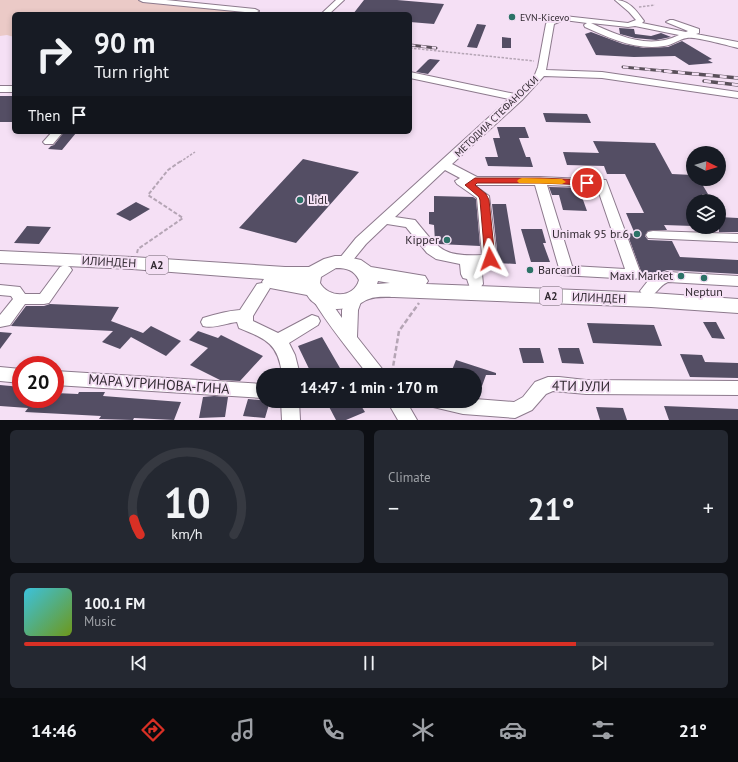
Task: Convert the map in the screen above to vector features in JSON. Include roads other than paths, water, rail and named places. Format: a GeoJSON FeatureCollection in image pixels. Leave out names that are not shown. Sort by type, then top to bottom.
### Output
{"type":"FeatureCollection","features":[{"type":"Feature","properties":{"kind":"main road","name":"ИЛИНДЕН"},"geometry":{"type":"LineString","coordinates":[[0,257],[132,263],[285,274],[315,287],[337,302],[361,288],[416,280],[472,284],[738,296]]}},
{"type":"Feature","properties":{"kind":"main road","name":"ИЛИНДЕН"},"geometry":{"type":"LineString","coordinates":[[315,287],[327,264],[344,262],[353,264],[360,268],[361,288]]}},
{"type":"Feature","properties":{"kind":"main road","name":"ИЛИНДЕН"},"geometry":{"type":"LineString","coordinates":[[0,267],[281,283],[315,287]]}},
{"type":"Feature","properties":{"kind":"main road","name":"ИЛИНДЕН"},"geometry":{"type":"LineString","coordinates":[[361,288],[651,300],[738,306]]}},
{"type":"Feature","properties":{"kind":"street"},"geometry":{"type":"LineString","coordinates":[[143,0],[177,2],[250,12]]}},
{"type":"Feature","properties":{"kind":"street"},"geometry":{"type":"LineString","coordinates":[[243,0],[256,12]]}},
{"type":"Feature","properties":{"kind":"street"},"geometry":{"type":"LineString","coordinates":[[327,12],[340,0]]}},
{"type":"Feature","properties":{"kind":"street"},"geometry":{"type":"LineString","coordinates":[[619,0],[636,14],[640,21],[635,24]]}},
{"type":"Feature","properties":{"kind":"street","name":"МЕТОДИЈА СТЕФАНОСКИ"},"geometry":{"type":"LineString","coordinates":[[344,262],[361,241],[538,78],[544,62],[550,24],[552,21],[564,18],[616,24],[635,24],[738,45]]}},
{"type":"Feature","properties":{"kind":"street"},"geometry":{"type":"LineString","coordinates":[[579,20],[601,31],[628,41],[646,45],[666,44],[686,34],[696,31],[670,22]]}},
{"type":"Feature","properties":{"kind":"street"},"geometry":{"type":"LineString","coordinates":[[541,73],[602,75],[738,94]]}},
{"type":"Feature","properties":{"kind":"street"},"geometry":{"type":"LineString","coordinates":[[412,75],[518,98]]}},
{"type":"Feature","properties":{"kind":"street"},"geometry":{"type":"LineString","coordinates":[[0,89],[12,89]]}},
{"type":"Feature","properties":{"kind":"street"},"geometry":{"type":"LineString","coordinates":[[49,142],[56,134]]}},
{"type":"Feature","properties":{"kind":"street"},"geometry":{"type":"LineString","coordinates":[[384,220],[410,223],[432,250],[441,256],[470,260],[490,259],[483,196],[472,183],[442,167]]}},
{"type":"Feature","properties":{"kind":"street"},"geometry":{"type":"LineString","coordinates":[[472,183],[540,181],[602,183],[634,274],[566,271],[540,181]]}},
{"type":"Feature","properties":{"kind":"street"},"geometry":{"type":"LineString","coordinates":[[653,234],[738,238]]}},
{"type":"Feature","properties":{"kind":"street"},"geometry":{"type":"LineString","coordinates":[[470,260],[472,284]]}},
{"type":"Feature","properties":{"kind":"street"},"geometry":{"type":"LineString","coordinates":[[21,299],[44,299],[65,270]]}},
{"type":"Feature","properties":{"kind":"street"},"geometry":{"type":"LineString","coordinates":[[648,291],[656,281],[667,277],[738,281]]}},
{"type":"Feature","properties":{"kind":"street"},"geometry":{"type":"LineString","coordinates":[[315,287],[329,313],[373,368]]}},
{"type":"Feature","properties":{"kind":"street"},"geometry":{"type":"LineString","coordinates":[[262,288],[245,316],[245,324],[263,331],[278,341],[288,356],[290,368]]}},
{"type":"Feature","properties":{"kind":"street"},"geometry":{"type":"LineString","coordinates":[[349,337],[350,310],[361,288]]}},
{"type":"Feature","properties":{"kind":"street"},"geometry":{"type":"LineString","coordinates":[[0,290],[15,291],[21,299]]}},
{"type":"Feature","properties":{"kind":"street"},"geometry":{"type":"LineString","coordinates":[[0,321],[4,321],[21,299]]}},
{"type":"Feature","properties":{"kind":"street"},"geometry":{"type":"LineString","coordinates":[[209,322],[227,317],[245,316]]}},
{"type":"Feature","properties":{"kind":"street"},"geometry":{"type":"LineString","coordinates":[[278,341],[312,321]]}},
{"type":"Feature","properties":{"kind":"street"},"geometry":{"type":"LineString","coordinates":[[0,374],[12,375]]}},
{"type":"Feature","properties":{"kind":"street","name":"МАРА УГРИНОВА-ГИНА"},"geometry":{"type":"LineString","coordinates":[[64,379],[256,391]]}},
{"type":"Feature","properties":{"kind":"street","name":"4ТИ ЈУЛИ"},"geometry":{"type":"LineString","coordinates":[[482,407],[515,410],[529,402],[544,386],[562,384],[586,387],[738,388]]}},
{"type":"Feature","properties":{"kind":"street"},"geometry":{"type":"LineString","coordinates":[[290,408],[291,420]]}},
{"type":"Feature","properties":{"kind":"street"},"geometry":{"type":"LineString","coordinates":[[400,408],[408,420]]}},
{"type":"Feature","properties":{"kind":"railway"},"geometry":{"type":"LineString","coordinates":[[412,45],[436,48]]}},
{"type":"Feature","properties":{"kind":"railway"},"geometry":{"type":"LineString","coordinates":[[623,67],[675,72]]}},
{"type":"Feature","properties":{"kind":"railway"},"geometry":{"type":"LineString","coordinates":[[664,71],[738,78]]}},
{"type":"Feature","properties":{"kind":"railway"},"geometry":{"type":"LineString","coordinates":[[704,81],[738,85]]}},
{"type":"Feature","properties":{"kind":"place","name":"EVN-Kicevo"},"geometry":{"type":"Point","coordinates":[512,17]}},
{"type":"Feature","properties":{"kind":"place","name":"Lidl"},"geometry":{"type":"Point","coordinates":[300,200]}},
{"type":"Feature","properties":{"kind":"place","name":"Unimak 95 br.6"},"geometry":{"type":"Point","coordinates":[637,234]}},
{"type":"Feature","properties":{"kind":"place","name":"Kipper"},"geometry":{"type":"Point","coordinates":[447,240]}},
{"type":"Feature","properties":{"kind":"place","name":"Barcardi"},"geometry":{"type":"Point","coordinates":[530,270]}},
{"type":"Feature","properties":{"kind":"place","name":"Maxi Market"},"geometry":{"type":"Point","coordinates":[681,276]}},
{"type":"Feature","properties":{"kind":"place","name":"Neptun"},"geometry":{"type":"Point","coordinates":[704,278]}}]}
